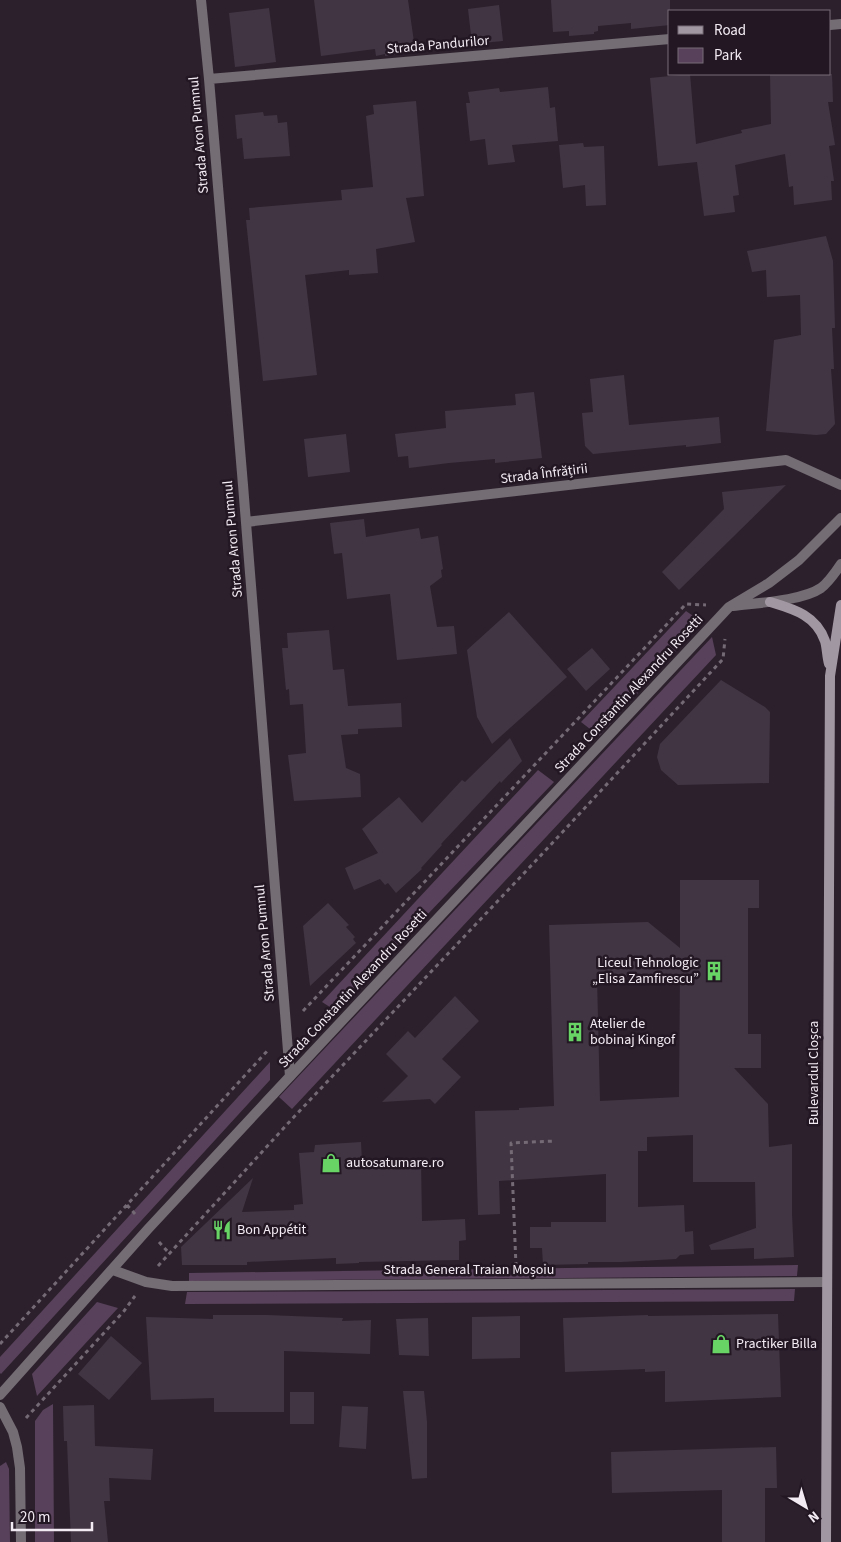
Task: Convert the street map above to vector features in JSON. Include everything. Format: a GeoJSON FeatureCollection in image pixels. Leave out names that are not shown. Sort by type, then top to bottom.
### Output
{"type":"FeatureCollection","features":[{"type":"Feature","properties":{"kind":"main road"},"geometry":{"type":"LineString","coordinates":[[770,602],[800,612],[815,623],[825,641],[830,676]]}},
{"type":"Feature","properties":{"kind":"main road","name":"Bulevardul Cloșca"},"geometry":{"type":"LineString","coordinates":[[826,1542],[830,676],[841,605]]}},
{"type":"Feature","properties":{"kind":"street","name":"Strada Aron Pumnul"},"geometry":{"type":"LineString","coordinates":[[201,0],[246,522],[290,1076]]}},
{"type":"Feature","properties":{"kind":"street","name":"Strada Pandurilor"},"geometry":{"type":"LineString","coordinates":[[209,79],[668,39]]}},
{"type":"Feature","properties":{"kind":"street","name":"Strada Înfrățirii"},"geometry":{"type":"LineString","coordinates":[[246,522],[786,460],[841,485]]}},
{"type":"Feature","properties":{"kind":"street","name":"Strada Constantin Alexandru Rosetti"},"geometry":{"type":"LineString","coordinates":[[0,1395],[148,1229],[729,607],[769,583],[799,560],[841,518]]}},
{"type":"Feature","properties":{"kind":"street"},"geometry":{"type":"LineString","coordinates":[[729,607],[808,595],[821,588],[841,564]]}},
{"type":"Feature","properties":{"kind":"street","name":"Strada General Traian Moșoiu"},"geometry":{"type":"LineString","coordinates":[[113,1270],[146,1282],[172,1286],[827,1282]]}},
{"type":"Feature","properties":{"kind":"street"},"geometry":{"type":"LineString","coordinates":[[0,1407],[13,1432],[18,1454],[21,1488],[21,1542]]}},
{"type":"Feature","properties":{"kind":"path"},"geometry":{"type":"LineString","coordinates":[[315,998],[686,604]]}},
{"type":"Feature","properties":{"kind":"path"},"geometry":{"type":"LineString","coordinates":[[169,1253],[298,1112],[544,852],[723,659]]}},
{"type":"Feature","properties":{"kind":"path"},"geometry":{"type":"LineString","coordinates":[[0,1344],[272,1046]]}},
{"type":"Feature","properties":{"kind":"path"},"geometry":{"type":"LineString","coordinates":[[516,1284],[511,1143],[556,1141]]}},
{"type":"Feature","properties":{"kind":"path"},"geometry":{"type":"LineString","coordinates":[[56,1385],[124,1311]]}},
{"type":"Feature","properties":{"kind":"green space"},"geometry":{"type":"Polygon","coordinates":[[[686,611],[702,622],[599,736],[581,722],[686,611]]]}},
{"type":"Feature","properties":{"kind":"green space"},"geometry":{"type":"Polygon","coordinates":[[[712,637],[716,655],[292,1109],[279,1097],[712,637]]]}},
{"type":"Feature","properties":{"kind":"green space"},"geometry":{"type":"Polygon","coordinates":[[[538,770],[554,782],[341,1005],[333,1009],[322,1002],[538,770]]]}},
{"type":"Feature","properties":{"kind":"green space"},"geometry":{"type":"Polygon","coordinates":[[[270,1062],[270,1080],[1,1374],[0,1357],[270,1062]]]}},
{"type":"Feature","properties":{"kind":"green space"},"geometry":{"type":"Polygon","coordinates":[[[798,1265],[797,1276],[189,1281],[189,1273],[798,1265]]]}},
{"type":"Feature","properties":{"kind":"green space"},"geometry":{"type":"Polygon","coordinates":[[[795,1289],[794,1301],[185,1304],[187,1292],[795,1289]]]}},
{"type":"Feature","properties":{"kind":"green space"},"geometry":{"type":"Polygon","coordinates":[[[97,1302],[118,1308],[37,1396],[32,1374],[97,1302]]]}},
{"type":"Feature","properties":{"kind":"green space"},"geometry":{"type":"Polygon","coordinates":[[[53,1404],[54,1542],[35,1542],[35,1421],[43,1410],[53,1404]]]}},
{"type":"Feature","properties":{"kind":"green space"},"geometry":{"type":"Polygon","coordinates":[[[6,1462],[9,1469],[10,1542],[0,1542],[0,1466],[6,1462]]]}},
{"type":"Feature","properties":{"kind":"building"},"geometry":{"type":"Polygon","coordinates":[[[314,0],[408,0],[415,49],[405,51],[406,53],[385,56],[385,54],[376,56],[375,49],[321,56],[314,0]]]}},
{"type":"Feature","properties":{"kind":"building"},"geometry":{"type":"Polygon","coordinates":[[[551,0],[670,0],[668,25],[631,29],[631,23],[598,26],[598,31],[594,32],[594,34],[569,36],[569,31],[553,32],[551,0]]]}},
{"type":"Feature","properties":{"kind":"building"},"geometry":{"type":"Polygon","coordinates":[[[499,5],[503,41],[472,44],[468,9],[499,5]]]}},
{"type":"Feature","properties":{"kind":"building"},"geometry":{"type":"Polygon","coordinates":[[[269,8],[276,62],[235,67],[229,13],[269,8]]]}},
{"type":"Feature","properties":{"kind":"building"},"geometry":{"type":"Polygon","coordinates":[[[832,74],[833,102],[828,102],[835,145],[829,146],[834,181],[831,181],[832,200],[794,205],[793,186],[789,187],[785,154],[735,165],[739,195],[733,196],[735,212],[704,216],[697,162],[658,166],[650,78],[690,75],[696,144],[742,133],[741,130],[771,124],[770,75],[832,74]]]}},
{"type":"Feature","properties":{"kind":"building"},"geometry":{"type":"Polygon","coordinates":[[[548,87],[550,108],[555,107],[558,141],[512,145],[515,162],[488,165],[485,139],[470,141],[466,103],[470,103],[468,92],[499,88],[500,92],[548,87]]]}},
{"type":"Feature","properties":{"kind":"building"},"geometry":{"type":"Polygon","coordinates":[[[416,101],[424,196],[406,198],[415,242],[376,249],[378,273],[349,275],[349,270],[305,275],[317,375],[263,381],[246,220],[250,220],[249,208],[342,200],[341,190],[373,187],[366,116],[374,114],[373,105],[416,101]]]}},
{"type":"Feature","properties":{"kind":"building"},"geometry":{"type":"Polygon","coordinates":[[[263,112],[264,116],[277,115],[278,123],[287,122],[290,156],[244,159],[242,138],[237,139],[235,115],[263,112]]]}},
{"type":"Feature","properties":{"kind":"building"},"geometry":{"type":"Polygon","coordinates":[[[583,143],[584,147],[604,146],[606,205],[586,206],[585,185],[563,188],[559,145],[583,143]]]}},
{"type":"Feature","properties":{"kind":"building"},"geometry":{"type":"Polygon","coordinates":[[[826,236],[833,261],[835,328],[832,328],[834,369],[831,369],[835,424],[826,434],[766,431],[774,340],[801,335],[800,295],[767,297],[766,270],[752,272],[747,251],[826,236]]]}},
{"type":"Feature","properties":{"kind":"building"},"geometry":{"type":"Polygon","coordinates":[[[624,375],[629,425],[719,417],[721,443],[593,454],[585,446],[582,413],[593,412],[590,379],[624,375]]]}},
{"type":"Feature","properties":{"kind":"building"},"geometry":{"type":"Polygon","coordinates":[[[534,392],[542,458],[495,463],[495,459],[409,468],[408,456],[398,457],[395,434],[446,428],[445,411],[516,405],[515,394],[534,392]]]}},
{"type":"Feature","properties":{"kind":"building"},"geometry":{"type":"Polygon","coordinates":[[[346,434],[350,472],[308,477],[304,439],[346,434]]]}},
{"type":"Feature","properties":{"kind":"building"},"geometry":{"type":"Polygon","coordinates":[[[786,485],[679,590],[662,572],[724,509],[722,492],[786,485]]]}},
{"type":"Feature","properties":{"kind":"building"},"geometry":{"type":"Polygon","coordinates":[[[364,519],[366,537],[419,528],[421,539],[438,536],[443,569],[441,570],[442,577],[430,586],[437,627],[454,626],[457,654],[397,660],[390,594],[347,599],[342,553],[334,554],[330,523],[364,519]]]}},
{"type":"Feature","properties":{"kind":"building"},"geometry":{"type":"Polygon","coordinates":[[[509,612],[567,677],[492,744],[477,717],[467,650],[509,612]]]}},
{"type":"Feature","properties":{"kind":"building"},"geometry":{"type":"Polygon","coordinates":[[[329,630],[333,670],[344,669],[348,706],[401,703],[402,727],[358,729],[358,734],[341,735],[346,768],[360,774],[361,797],[294,801],[288,755],[306,753],[303,704],[290,705],[289,689],[286,690],[282,648],[288,648],[287,633],[329,630]]]}},
{"type":"Feature","properties":{"kind":"building"},"geometry":{"type":"Polygon","coordinates":[[[592,648],[610,669],[586,691],[567,669],[592,648]]]}},
{"type":"Feature","properties":{"kind":"building"},"geometry":{"type":"Polygon","coordinates":[[[721,680],[770,712],[769,783],[678,785],[661,770],[657,757],[660,744],[721,680]]]}},
{"type":"Feature","properties":{"kind":"building"},"geometry":{"type":"Polygon","coordinates":[[[510,738],[522,761],[501,783],[500,781],[441,844],[422,869],[396,893],[388,883],[385,885],[380,879],[354,890],[345,868],[378,853],[362,829],[399,797],[422,823],[462,780],[465,782],[510,738]]]}},
{"type":"Feature","properties":{"kind":"building"},"geometry":{"type":"Polygon","coordinates":[[[680,880],[759,880],[759,908],[748,908],[748,1034],[761,1034],[761,1068],[734,1068],[768,1104],[769,1147],[792,1144],[794,1257],[754,1259],[754,1248],[711,1250],[709,1245],[756,1228],[755,1182],[693,1182],[693,1135],[647,1137],[647,1151],[638,1151],[638,1207],[684,1205],[685,1232],[693,1231],[694,1254],[680,1255],[676,1259],[543,1265],[542,1248],[530,1248],[530,1227],[551,1227],[551,1222],[606,1222],[606,1174],[499,1181],[500,1214],[478,1215],[475,1111],[519,1110],[519,1108],[554,1106],[549,925],[648,922],[680,948],[680,880]],[[680,974],[597,978],[600,1101],[679,1097],[680,974]]]}},
{"type":"Feature","properties":{"kind":"building"},"geometry":{"type":"Polygon","coordinates":[[[328,903],[349,925],[346,927],[355,937],[353,939],[356,943],[310,986],[303,926],[328,903]]]}},
{"type":"Feature","properties":{"kind":"building"},"geometry":{"type":"Polygon","coordinates":[[[455,996],[479,1021],[442,1059],[461,1077],[435,1104],[430,1099],[382,1102],[408,1076],[386,1054],[408,1031],[415,1038],[455,996]]]}},
{"type":"Feature","properties":{"kind":"building"},"geometry":{"type":"Polygon","coordinates":[[[361,1142],[362,1162],[421,1161],[422,1221],[465,1219],[466,1240],[459,1241],[459,1260],[336,1264],[336,1258],[247,1262],[247,1265],[182,1265],[181,1247],[253,1178],[242,1212],[294,1210],[294,1205],[303,1204],[299,1153],[314,1152],[315,1145],[361,1142]]]}},
{"type":"Feature","properties":{"kind":"building","name":"Practiker Billa"},"geometry":{"type":"Polygon","coordinates":[[[778,1314],[781,1397],[665,1402],[665,1371],[645,1372],[645,1369],[565,1372],[563,1318],[778,1314]]]}},
{"type":"Feature","properties":{"kind":"building"},"geometry":{"type":"Polygon","coordinates":[[[213,1315],[343,1318],[342,1321],[371,1320],[370,1354],[284,1351],[284,1412],[214,1412],[214,1398],[151,1400],[146,1317],[213,1319],[213,1315]]]}},
{"type":"Feature","properties":{"kind":"building"},"geometry":{"type":"Polygon","coordinates":[[[520,1316],[520,1358],[472,1359],[472,1317],[520,1316]]]}},
{"type":"Feature","properties":{"kind":"building"},"geometry":{"type":"Polygon","coordinates":[[[428,1318],[429,1356],[399,1355],[396,1319],[428,1318]]]}},
{"type":"Feature","properties":{"kind":"building"},"geometry":{"type":"Polygon","coordinates":[[[111,1336],[142,1363],[109,1400],[78,1374],[111,1336]]]}},
{"type":"Feature","properties":{"kind":"building"},"geometry":{"type":"Polygon","coordinates":[[[403,1391],[424,1391],[427,1422],[427,1478],[412,1479],[403,1391]]]}},
{"type":"Feature","properties":{"kind":"building"},"geometry":{"type":"Polygon","coordinates":[[[290,1392],[314,1392],[314,1424],[290,1424],[290,1392]]]}},
{"type":"Feature","properties":{"kind":"building"},"geometry":{"type":"Polygon","coordinates":[[[94,1405],[95,1446],[153,1449],[151,1480],[109,1478],[110,1501],[104,1501],[108,1542],[71,1542],[67,1441],[64,1441],[63,1406],[94,1405]]]}},
{"type":"Feature","properties":{"kind":"building"},"geometry":{"type":"Polygon","coordinates":[[[342,1406],[368,1407],[366,1449],[339,1447],[342,1406]]]}},
{"type":"Feature","properties":{"kind":"building"},"geometry":{"type":"Polygon","coordinates":[[[776,1447],[777,1488],[765,1488],[765,1542],[722,1542],[722,1490],[612,1493],[611,1452],[776,1447]]]}},
{"type":"Feature","properties":{"kind":"place","name":"Liceul Tehnologic „Elisa Zamfirescu”"},"geometry":{"type":"Point","coordinates":[714,971]}},
{"type":"Feature","properties":{"kind":"place","name":"Atelier de bobinaj Kingof"},"geometry":{"type":"Point","coordinates":[575,1032]}},
{"type":"Feature","properties":{"kind":"place","name":"autosatumare.ro"},"geometry":{"type":"Point","coordinates":[331,1163]}},
{"type":"Feature","properties":{"kind":"place","name":"Bon Appétit"},"geometry":{"type":"Point","coordinates":[222,1230]}},
{"type":"Feature","properties":{"kind":"place","name":"Practiker Billa"},"geometry":{"type":"Point","coordinates":[721,1344]}}]}
